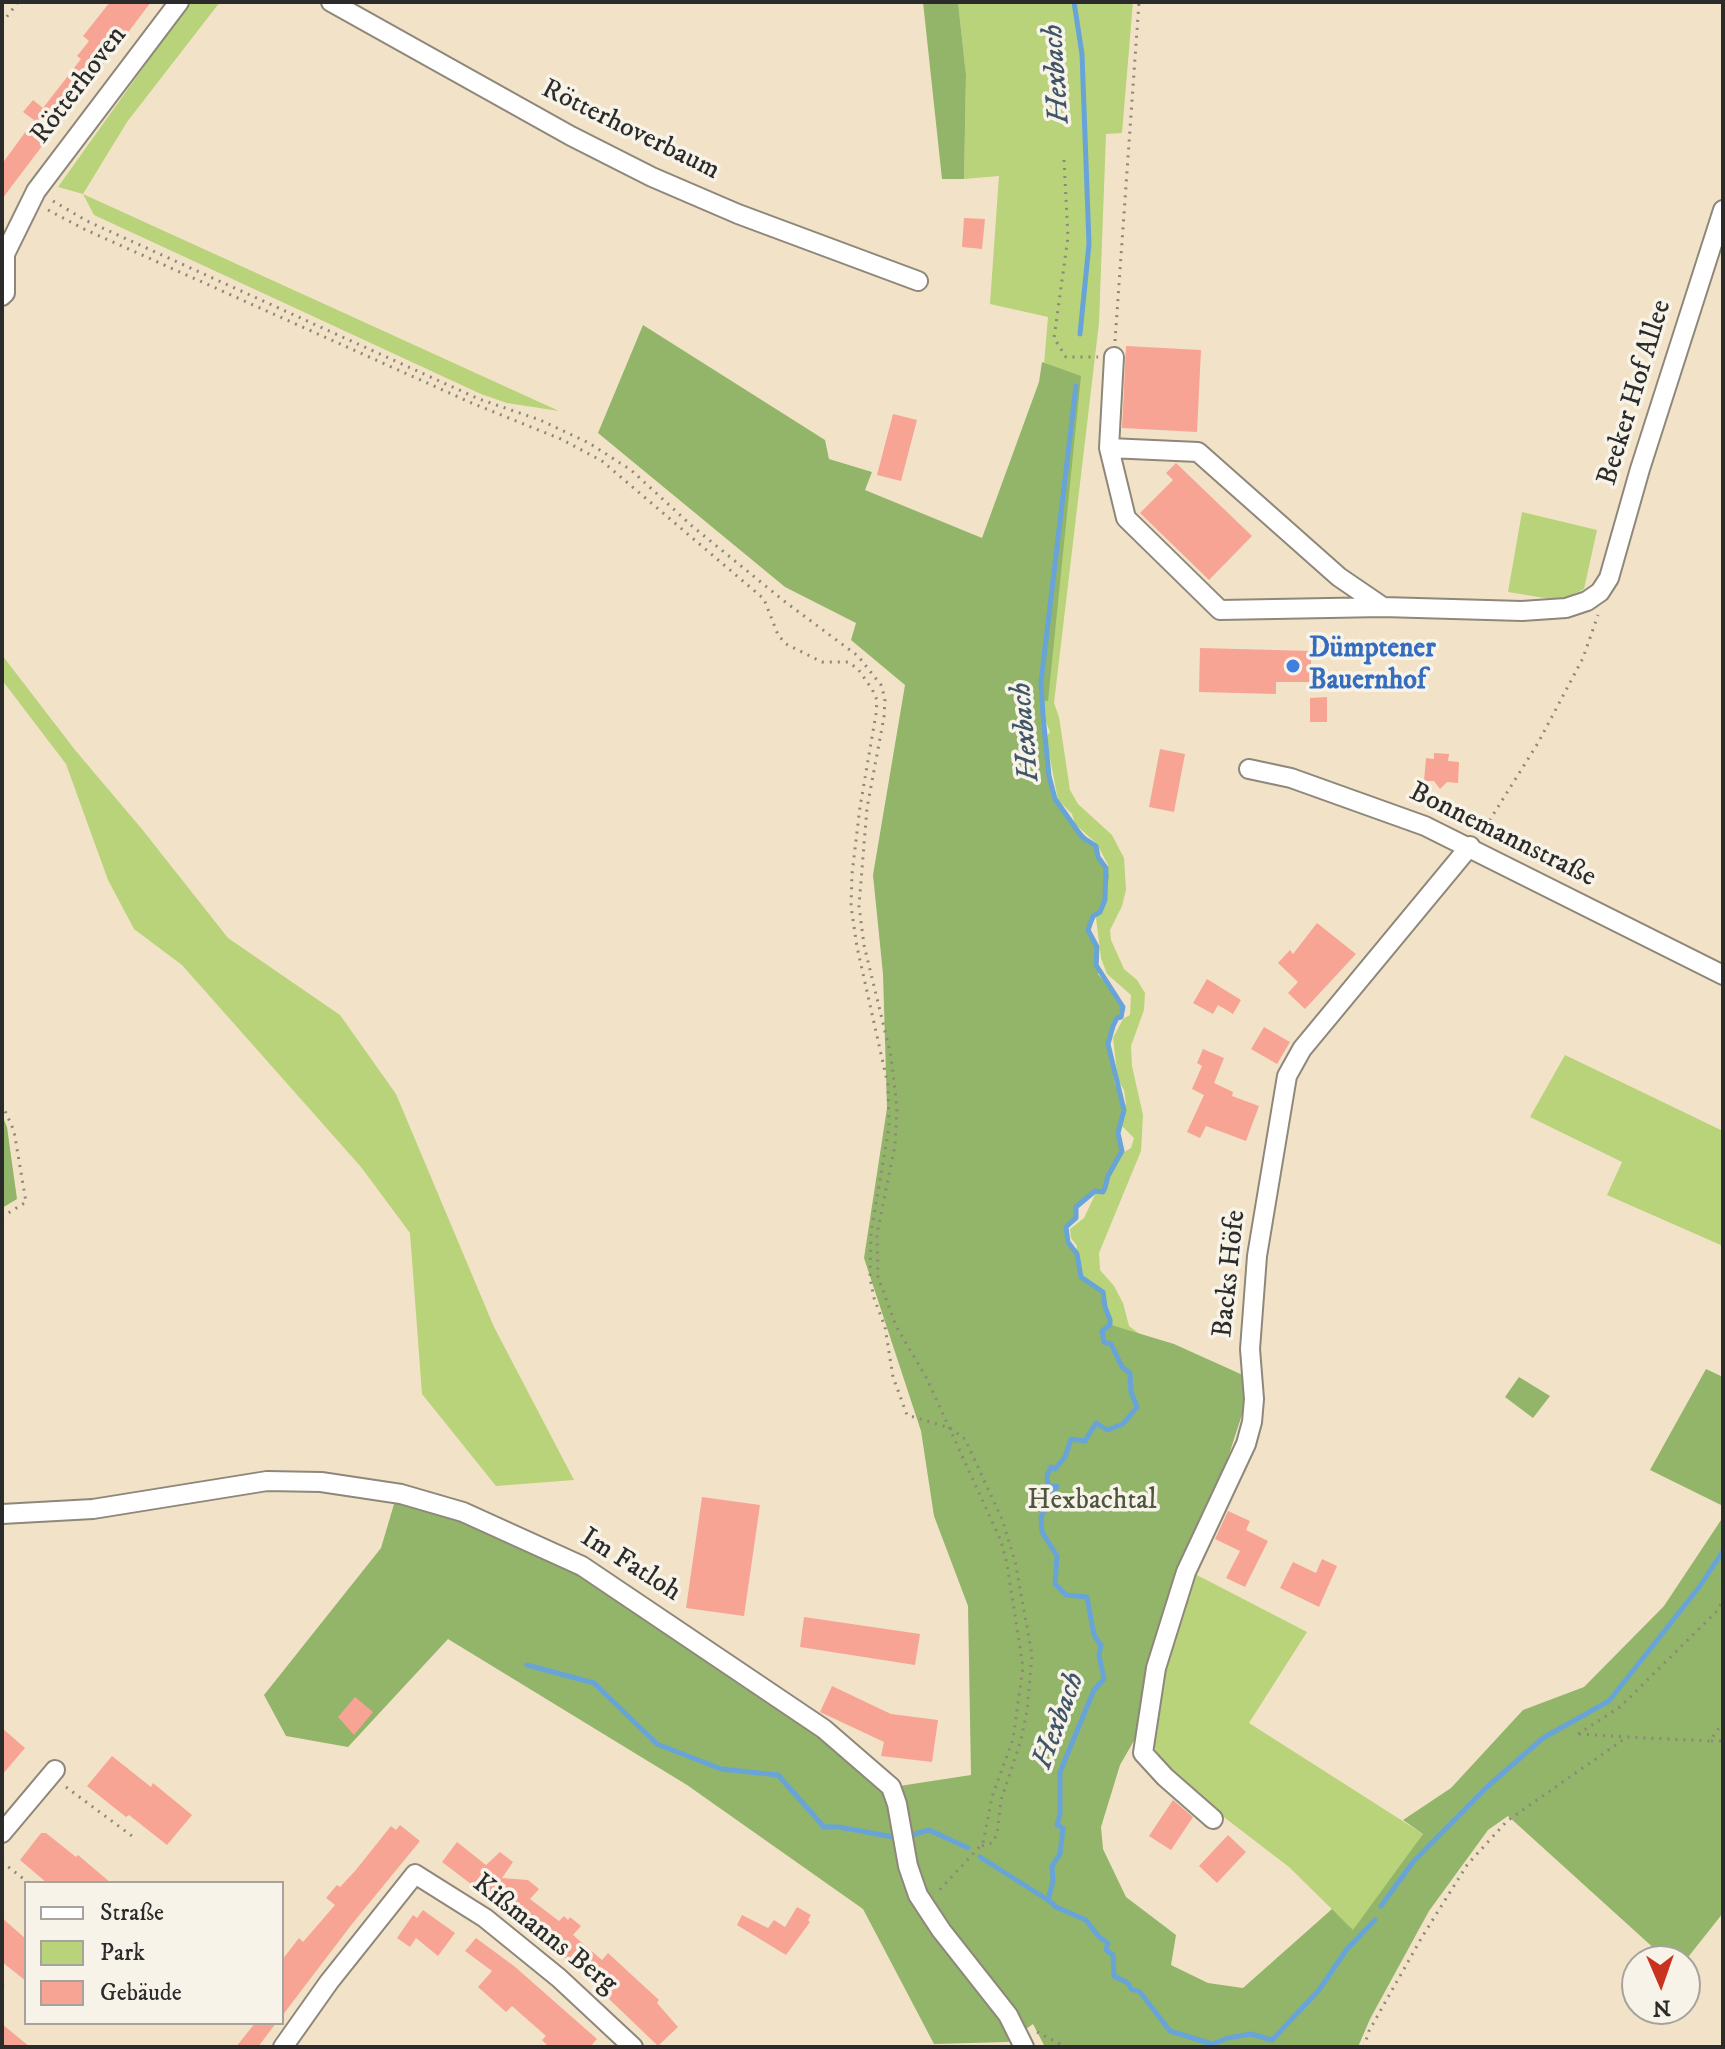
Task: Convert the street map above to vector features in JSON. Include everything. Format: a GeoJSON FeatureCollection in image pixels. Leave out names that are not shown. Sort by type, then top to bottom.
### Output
{"type":"FeatureCollection","features":[{"type":"Feature","properties":{"kind":"street","name":"Rötterhoven"},"geometry":{"type":"LineString","coordinates":[[2,296],[5,293],[5,254],[34,196],[179,2]]}},
{"type":"Feature","properties":{"kind":"street","name":"Rötterhoverbaum"},"geometry":{"type":"LineString","coordinates":[[331,2],[571,136],[652,177],[738,214],[918,281]]}},
{"type":"Feature","properties":{"kind":"street","name":"Beeker Hof Allee"},"geometry":{"type":"LineString","coordinates":[[1600,592],[1609,578],[1640,469],[1723,210]]}},
{"type":"Feature","properties":{"kind":"street"},"geometry":{"type":"LineString","coordinates":[[1114,357],[1109,448],[1126,518],[1220,610],[1383,607],[1522,611],[1566,608],[1587,601],[1600,592]]}},
{"type":"Feature","properties":{"kind":"street"},"geometry":{"type":"LineString","coordinates":[[1109,448],[1198,452],[1339,577],[1383,607]]}},
{"type":"Feature","properties":{"kind":"street","name":"Bonnemannstraße"},"geometry":{"type":"LineString","coordinates":[[1249,769],[1291,778],[1425,826],[1723,975]]}},
{"type":"Feature","properties":{"kind":"street","name":"Backs Höfe"},"geometry":{"type":"LineString","coordinates":[[1213,1819],[1143,1753],[1156,1668],[1186,1572],[1246,1444],[1252,1422],[1254,1399],[1250,1349],[1257,1256],[1287,1076],[1302,1049],[1470,846]]}},
{"type":"Feature","properties":{"kind":"street","name":"Im Fatloh"},"geometry":{"type":"LineString","coordinates":[[2,1514],[93,1509],[244,1484],[293,1480],[321,1482],[401,1494],[463,1512],[582,1566],[824,1729],[891,1787],[912,1882],[924,1906],[1021,2038]]}},
{"type":"Feature","properties":{"kind":"street"},"geometry":{"type":"LineString","coordinates":[[2,1833],[52,1772]]}},
{"type":"Feature","properties":{"kind":"street","name":"Kißmanns Berg"},"geometry":{"type":"LineString","coordinates":[[283,2047],[329,1982],[415,1874],[485,1918],[559,1978],[633,2047]]}},
{"type":"Feature","properties":{"kind":"path"},"geometry":{"type":"LineString","coordinates":[[2,23],[18,2]]}},
{"type":"Feature","properties":{"kind":"path"},"geometry":{"type":"LineString","coordinates":[[1064,160],[1068,237],[1054,338],[1066,357],[1114,357],[1139,2]]}},
{"type":"Feature","properties":{"kind":"path"},"geometry":{"type":"LineString","coordinates":[[34,196],[84,229],[474,404],[561,439],[602,461],[764,599],[778,635],[786,644],[822,662],[848,662],[867,680],[875,694],[877,706],[860,807],[851,906],[857,947],[884,1057],[889,1108],[869,1264],[874,1298],[885,1327],[893,1377],[907,1415],[950,1428],[965,1439],[1009,1539],[1032,1655],[1027,1711],[1001,1800],[997,1834],[992,1843],[981,1846]]}},
{"type":"Feature","properties":{"kind":"path"},"geometry":{"type":"LineString","coordinates":[[34,196],[479,399],[540,420],[589,443],[631,470],[692,526],[858,656],[875,675],[884,693],[884,717],[867,808],[859,906],[867,959],[891,1056],[897,1108],[895,1145],[877,1234],[876,1264],[881,1289],[896,1326],[926,1377],[1001,1541],[1022,1655],[1019,1710],[1013,1739],[992,1797],[981,1846],[924,1906]]}},
{"type":"Feature","properties":{"kind":"path"},"geometry":{"type":"LineString","coordinates":[[1470,846],[1479,838],[1538,743],[1583,658],[1596,624],[1600,592]]}},
{"type":"Feature","properties":{"kind":"path"},"geometry":{"type":"LineString","coordinates":[[2,1104],[14,1131],[26,1202],[2,1217]]}},
{"type":"Feature","properties":{"kind":"path"},"geometry":{"type":"LineString","coordinates":[[1723,1601],[1716,1612],[1620,1707],[1578,1734],[1710,1741],[1723,1722]]}},
{"type":"Feature","properties":{"kind":"path"},"geometry":{"type":"LineString","coordinates":[[1364,2047],[1369,2031],[1422,1937],[1467,1865],[1507,1821],[1627,1737],[1723,1741]]}},
{"type":"Feature","properties":{"kind":"path"},"geometry":{"type":"LineString","coordinates":[[52,1772],[136,1839]]}},
{"type":"Feature","properties":{"kind":"path"},"geometry":{"type":"LineString","coordinates":[[2,1862],[26,1881]]}},
{"type":"Feature","properties":{"kind":"path"},"geometry":{"type":"LineString","coordinates":[[2,1985],[7,1988]]}},
{"type":"Feature","properties":{"kind":"path"},"geometry":{"type":"LineString","coordinates":[[1021,2038],[1040,2032],[1066,2047]]}},
{"type":"Feature","properties":{"kind":"green space"},"geometry":{"type":"Polygon","coordinates":[[[190,2],[220,2],[127,122],[83,194],[58,187],[190,2]]]}},
{"type":"Feature","properties":{"kind":"green space"},"geometry":{"type":"Polygon","coordinates":[[[923,2],[958,2],[966,75],[964,179],[942,179],[923,2]]]}},
{"type":"Feature","properties":{"kind":"green space","name":"Hexbachtal"},"geometry":{"type":"Polygon","coordinates":[[[958,2],[1133,2],[1122,133],[1106,134],[1099,323],[1054,703],[1070,790],[1078,804],[1112,835],[1124,858],[1126,890],[1110,930],[1111,940],[1124,969],[1137,980],[1145,993],[1144,1010],[1131,1046],[1132,1066],[1143,1115],[1141,1151],[1099,1253],[1100,1270],[1123,1303],[1129,1326],[1145,1338],[1145,1375],[1154,1404],[1149,1429],[1132,1437],[1129,1452],[1135,1468],[1129,1512],[1120,1538],[1126,1589],[1118,1644],[1128,1661],[1131,1687],[1094,1766],[1095,1794],[1086,1814],[1085,1852],[1106,1888],[1101,1898],[1075,1904],[1107,1921],[1126,1944],[1131,1967],[1145,1975],[1181,2019],[1211,2030],[1248,2022],[1279,2027],[1295,2010],[1313,1976],[1349,1926],[1289,1867],[1169,1775],[1153,1745],[1153,1716],[1161,1669],[1193,1573],[1307,1632],[1249,1723],[1423,1834],[1408,1856],[1477,1773],[1527,1729],[1603,1682],[1681,1597],[1723,1530],[1723,1582],[1702,1614],[1651,1666],[1621,1703],[1588,1722],[1578,1742],[1474,1843],[1432,1896],[1347,2047],[1273,2047],[1269,2039],[1253,2035],[1230,2038],[1214,2045],[1169,2031],[1140,1993],[1132,1991],[1114,1976],[1113,1955],[1107,1951],[1108,1943],[1087,1925],[1072,1924],[1065,1915],[1047,1905],[1046,1887],[1038,1878],[1055,1862],[1059,1832],[1054,1822],[1066,1814],[1067,1808],[1062,1799],[1074,1765],[1069,1759],[1072,1745],[1082,1747],[1093,1743],[1087,1726],[1111,1675],[1106,1660],[1084,1658],[1063,1644],[1063,1614],[1068,1604],[1056,1566],[1062,1556],[1059,1544],[1046,1536],[1042,1510],[1054,1498],[1054,1485],[1061,1478],[1073,1437],[1080,1432],[1086,1440],[1099,1435],[1104,1427],[1122,1424],[1133,1415],[1135,1401],[1128,1372],[1104,1328],[1106,1305],[1095,1285],[1082,1276],[1077,1246],[1071,1238],[1070,1229],[1084,1218],[1101,1182],[1121,1154],[1131,1148],[1134,1138],[1121,1125],[1118,1113],[1126,1104],[1124,1090],[1118,1080],[1113,1038],[1123,1019],[1130,1015],[1131,995],[1107,974],[1101,958],[1096,918],[1107,898],[1108,865],[1097,844],[1075,824],[1072,814],[1058,800],[1048,748],[1047,736],[1050,732],[1042,711],[1017,577],[1027,530],[1019,530],[1019,493],[1047,429],[1054,390],[1043,376],[1048,317],[990,304],[999,176],[964,179],[966,75],[958,2]]]}},
{"type":"Feature","properties":{"kind":"green space"},"geometry":{"type":"Polygon","coordinates":[[[83,194],[559,411],[507,403],[481,394],[94,215],[83,194]]]}},
{"type":"Feature","properties":{"kind":"green space","name":"Hexbachtal"},"geometry":{"type":"Polygon","coordinates":[[[643,325],[825,440],[829,459],[872,472],[865,490],[982,538],[1039,382],[1042,362],[1081,376],[1048,701],[1040,700],[1054,797],[1066,816],[1094,845],[1098,858],[1107,867],[1109,878],[1103,888],[1105,899],[1088,932],[1099,949],[1098,974],[1123,1004],[1108,1045],[1115,1084],[1123,1098],[1118,1137],[1123,1152],[1106,1176],[1103,1190],[1095,1189],[1076,1206],[1075,1218],[1067,1229],[1082,1277],[1103,1292],[1111,1325],[1174,1344],[1245,1376],[1248,1396],[1139,1732],[1120,1765],[1101,1827],[1103,1849],[1126,1897],[1176,1935],[1171,1965],[1208,1983],[1243,1988],[1332,1909],[1353,1930],[1423,1834],[1403,1820],[1451,1788],[1523,1710],[1584,1687],[1664,1606],[1723,1517],[1723,1913],[1698,1945],[1650,1945],[1508,1816],[1488,1830],[1429,1911],[1358,2047],[1045,2047],[1033,2024],[1008,2042],[934,2044],[863,1909],[687,1785],[448,1639],[348,1747],[286,1736],[264,1695],[381,1548],[397,1494],[580,1566],[893,1787],[971,1775],[968,1606],[934,1516],[921,1431],[864,1258],[887,1108],[883,974],[873,875],[905,685],[851,640],[856,623],[785,587],[598,433],[643,325]]]}},
{"type":"Feature","properties":{"kind":"green space"},"geometry":{"type":"Polygon","coordinates":[[[1522,512],[1597,530],[1584,589],[1568,597],[1551,599],[1508,592],[1522,512]]]}},
{"type":"Feature","properties":{"kind":"green space"},"geometry":{"type":"Polygon","coordinates":[[[2,655],[228,938],[340,1015],[396,1094],[494,1327],[574,1480],[496,1486],[422,1394],[410,1233],[361,1167],[182,965],[134,929],[108,880],[66,764],[2,680],[2,655]]]}},
{"type":"Feature","properties":{"kind":"green space"},"geometry":{"type":"Polygon","coordinates":[[[1565,1055],[1723,1131],[1723,1246],[1607,1195],[1622,1162],[1530,1117],[1565,1055]]]}},
{"type":"Feature","properties":{"kind":"green space"},"geometry":{"type":"Polygon","coordinates":[[[2,1115],[7,1127],[17,1199],[2,1208],[2,1115]]]}},
{"type":"Feature","properties":{"kind":"green space"},"geometry":{"type":"Polygon","coordinates":[[[1706,1369],[1723,1377],[1723,1506],[1650,1470],[1706,1369]]]}},
{"type":"Feature","properties":{"kind":"green space"},"geometry":{"type":"Polygon","coordinates":[[[1519,1377],[1550,1396],[1533,1418],[1505,1397],[1519,1377]]]}},
{"type":"Feature","properties":{"kind":"building"},"geometry":{"type":"Polygon","coordinates":[[[110,2],[151,2],[2,199],[2,164],[34,120],[23,112],[33,100],[43,108],[81,59],[77,56],[89,41],[83,36],[110,2]]]}},
{"type":"Feature","properties":{"kind":"building"},"geometry":{"type":"Polygon","coordinates":[[[964,218],[985,219],[982,249],[962,247],[964,218]]]}},
{"type":"Feature","properties":{"kind":"building"},"geometry":{"type":"Polygon","coordinates":[[[1126,346],[1201,350],[1197,432],[1122,428],[1126,346]]]}},
{"type":"Feature","properties":{"kind":"building"},"geometry":{"type":"Polygon","coordinates":[[[893,414],[917,420],[901,481],[877,475],[893,414]]]}},
{"type":"Feature","properties":{"kind":"building"},"geometry":{"type":"Polygon","coordinates":[[[1176,463],[1252,536],[1209,580],[1140,513],[1173,480],[1166,473],[1176,463]]]}},
{"type":"Feature","properties":{"kind":"building"},"geometry":{"type":"Polygon","coordinates":[[[1200,648],[1311,651],[1311,682],[1276,682],[1276,694],[1199,692],[1200,648]]]}},
{"type":"Feature","properties":{"kind":"building"},"geometry":{"type":"Polygon","coordinates":[[[1327,697],[1327,722],[1310,722],[1310,698],[1327,697]]]}},
{"type":"Feature","properties":{"kind":"building"},"geometry":{"type":"Polygon","coordinates":[[[1160,749],[1185,754],[1174,812],[1149,807],[1160,749]]]}},
{"type":"Feature","properties":{"kind":"building"},"geometry":{"type":"Polygon","coordinates":[[[1434,753],[1449,754],[1448,761],[1459,762],[1458,783],[1447,782],[1440,789],[1434,781],[1424,781],[1426,758],[1434,759],[1434,753]]]}},
{"type":"Feature","properties":{"kind":"building"},"geometry":{"type":"Polygon","coordinates":[[[1317,923],[1356,954],[1305,1009],[1288,993],[1298,982],[1278,963],[1290,950],[1293,954],[1317,923]]]}},
{"type":"Feature","properties":{"kind":"building"},"geometry":{"type":"Polygon","coordinates":[[[1207,979],[1241,1000],[1233,1014],[1218,1005],[1213,1014],[1193,1003],[1207,979]]]}},
{"type":"Feature","properties":{"kind":"building"},"geometry":{"type":"Polygon","coordinates":[[[1264,1027],[1290,1042],[1277,1064],[1251,1049],[1264,1027]]]}},
{"type":"Feature","properties":{"kind":"building"},"geometry":{"type":"Polygon","coordinates":[[[1203,1049],[1224,1058],[1214,1083],[1233,1092],[1232,1096],[1259,1106],[1246,1141],[1206,1126],[1200,1138],[1187,1132],[1204,1095],[1192,1089],[1202,1066],[1197,1063],[1203,1049]]]}},
{"type":"Feature","properties":{"kind":"building"},"geometry":{"type":"Polygon","coordinates":[[[702,1497],[760,1505],[744,1616],[686,1608],[702,1497]]]}},
{"type":"Feature","properties":{"kind":"building"},"geometry":{"type":"Polygon","coordinates":[[[1228,1511],[1250,1521],[1246,1530],[1268,1541],[1245,1587],[1226,1578],[1240,1551],[1215,1539],[1228,1511]]]}},
{"type":"Feature","properties":{"kind":"building"},"geometry":{"type":"Polygon","coordinates":[[[1322,1559],[1337,1566],[1319,1607],[1280,1588],[1293,1562],[1316,1573],[1322,1559]]]}},
{"type":"Feature","properties":{"kind":"building"},"geometry":{"type":"Polygon","coordinates":[[[804,1617],[920,1634],[915,1665],[800,1647],[804,1617]]]}},
{"type":"Feature","properties":{"kind":"building"},"geometry":{"type":"Polygon","coordinates":[[[832,1686],[891,1714],[938,1720],[932,1762],[881,1756],[884,1742],[820,1712],[832,1686]]]}},
{"type":"Feature","properties":{"kind":"building"},"geometry":{"type":"Polygon","coordinates":[[[355,1697],[373,1712],[354,1735],[338,1717],[355,1697]]]}},
{"type":"Feature","properties":{"kind":"building"},"geometry":{"type":"Polygon","coordinates":[[[2,1728],[25,1748],[2,1775],[2,1728]]]}},
{"type":"Feature","properties":{"kind":"building"},"geometry":{"type":"Polygon","coordinates":[[[112,1756],[151,1787],[153,1783],[192,1815],[167,1845],[87,1786],[112,1756]]]}},
{"type":"Feature","properties":{"kind":"building"},"geometry":{"type":"Polygon","coordinates":[[[1173,1800],[1193,1817],[1171,1850],[1149,1836],[1173,1800]]]}},
{"type":"Feature","properties":{"kind":"building"},"geometry":{"type":"Polygon","coordinates":[[[400,1825],[420,1841],[284,2013],[284,1957],[299,1938],[303,1942],[335,1905],[326,1898],[337,1885],[340,1887],[355,1871],[391,1826],[396,1830],[400,1825]]]}},
{"type":"Feature","properties":{"kind":"building"},"geometry":{"type":"Polygon","coordinates":[[[41,1833],[46,1833],[109,1881],[45,1881],[20,1860],[41,1833]]]}},
{"type":"Feature","properties":{"kind":"building"},"geometry":{"type":"Polygon","coordinates":[[[1228,1835],[1246,1852],[1217,1883],[1199,1866],[1228,1835]]]}},
{"type":"Feature","properties":{"kind":"building"},"geometry":{"type":"Polygon","coordinates":[[[457,1842],[486,1865],[500,1852],[513,1862],[502,1878],[528,1880],[539,1889],[530,1899],[559,1921],[564,1916],[568,1920],[570,1917],[581,1926],[573,1935],[602,1960],[608,1953],[659,2000],[657,2003],[678,2027],[658,2046],[537,1934],[509,1913],[501,1914],[500,1906],[442,1862],[457,1842]]]}},
{"type":"Feature","properties":{"kind":"building"},"geometry":{"type":"Polygon","coordinates":[[[797,1907],[811,1915],[810,1922],[786,1955],[737,1925],[742,1915],[768,1928],[774,1920],[785,1927],[797,1907]]]}},
{"type":"Feature","properties":{"kind":"building"},"geometry":{"type":"Polygon","coordinates":[[[423,1910],[455,1933],[438,1956],[416,1938],[410,1947],[397,1938],[413,1915],[417,1918],[423,1910]]]}},
{"type":"Feature","properties":{"kind":"building"},"geometry":{"type":"Polygon","coordinates":[[[2,1918],[24,1937],[24,1979],[2,1962],[2,1918]]]}},
{"type":"Feature","properties":{"kind":"building"},"geometry":{"type":"Polygon","coordinates":[[[476,1938],[514,1966],[597,2039],[590,2047],[549,2047],[542,2040],[546,2036],[512,2006],[506,2012],[478,1987],[492,1971],[465,1951],[476,1938]]]}},
{"type":"Feature","properties":{"kind":"building"},"geometry":{"type":"Polygon","coordinates":[[[2,2024],[30,2047],[2,2047],[2,2024]]]}},
{"type":"Feature","properties":{"kind":"building"},"geometry":{"type":"Polygon","coordinates":[[[253,2025],[274,2025],[258,2047],[236,2047],[253,2025]]]}},
{"type":"Feature","properties":{"kind":"waterway","name":"Hexbach"},"geometry":{"type":"LineString","coordinates":[[1074,2],[1082,54],[1089,244],[1080,334]]}},
{"type":"Feature","properties":{"kind":"waterway","name":"Hexbach"},"geometry":{"type":"LineString","coordinates":[[1076,386],[1041,682],[1043,715],[1049,776],[1055,799],[1082,837],[1096,846],[1098,857],[1106,868],[1105,900],[1100,912],[1093,916],[1088,930],[1097,947],[1096,965],[1123,1007],[1108,1044],[1124,1110],[1118,1133],[1122,1151],[1105,1188],[1103,1192],[1095,1191],[1076,1207],[1076,1218],[1066,1227],[1068,1242],[1077,1254],[1081,1277],[1103,1292],[1110,1320],[1110,1325],[1102,1331],[1104,1342],[1111,1344],[1122,1367],[1130,1373],[1131,1392],[1137,1407],[1123,1424],[1107,1430],[1096,1423],[1085,1441],[1071,1439],[1065,1457],[1055,1469],[1051,1467],[1047,1476],[1048,1486],[1057,1486],[1041,1517],[1042,1532],[1057,1556],[1055,1584],[1066,1595],[1087,1597],[1094,1635],[1101,1645],[1099,1655],[1104,1679],[1094,1690],[1060,1772],[1057,1825],[1063,1828],[1060,1854],[1052,1866],[1053,1881],[1048,1900],[1056,1907],[1086,1920],[1108,1943],[1106,1950],[1113,1955],[1114,1976],[1140,1992],[1170,2031],[1212,2044],[1251,2034],[1272,2040],[1319,1990],[1347,1949],[1375,1920]]}},
{"type":"Feature","properties":{"kind":"waterway","name":"Hexbach"},"geometry":{"type":"LineString","coordinates":[[1381,1906],[1413,1862],[1487,1787],[1543,1738],[1609,1701],[1700,1586],[1723,1551]]}},
{"type":"Feature","properties":{"kind":"waterway"},"geometry":{"type":"LineString","coordinates":[[527,1665],[594,1683],[657,1744],[721,1769],[778,1775],[824,1827],[893,1837]]}},
{"type":"Feature","properties":{"kind":"waterway"},"geometry":{"type":"LineString","coordinates":[[912,1835],[929,1830],[968,1848]]}},
{"type":"Feature","properties":{"kind":"waterway"},"geometry":{"type":"LineString","coordinates":[[980,1857],[1048,1900]]}},
{"type":"Feature","properties":{"kind":"place","name":"Dümptener Bauernhof"},"geometry":{"type":"Point","coordinates":[1293,666]}}]}
